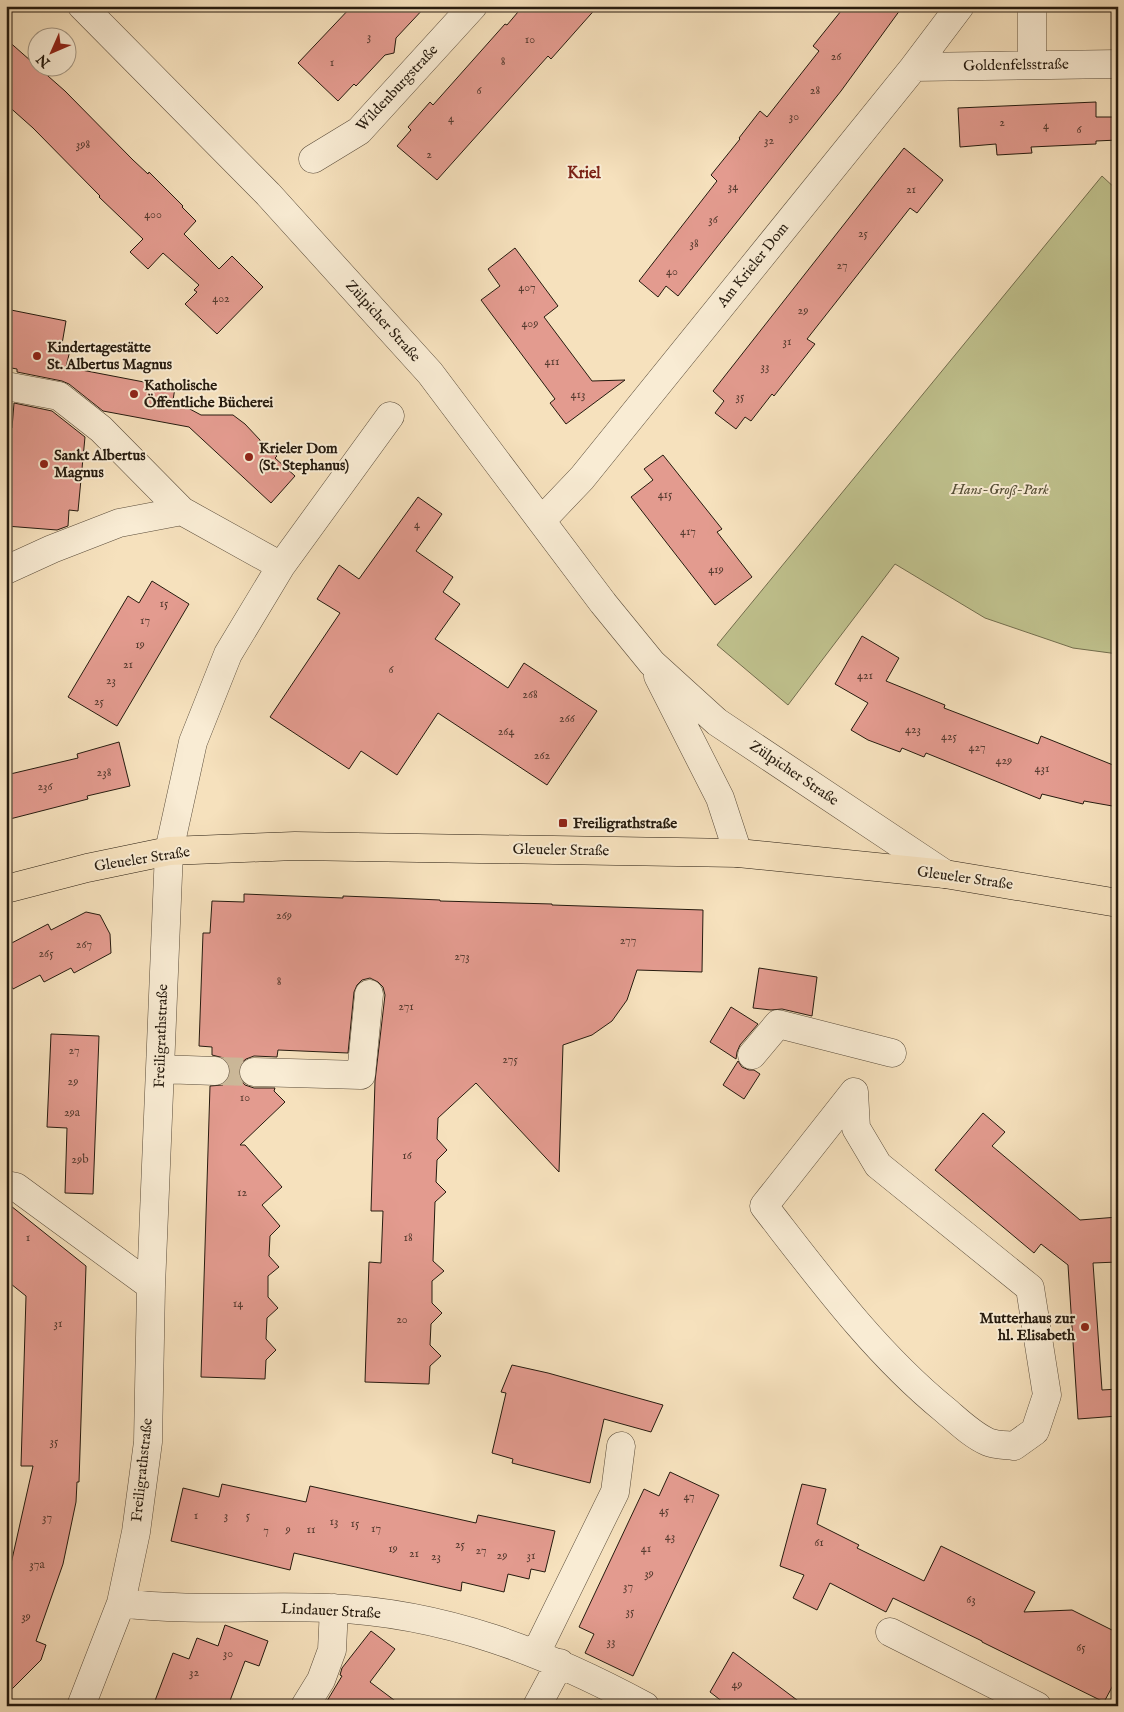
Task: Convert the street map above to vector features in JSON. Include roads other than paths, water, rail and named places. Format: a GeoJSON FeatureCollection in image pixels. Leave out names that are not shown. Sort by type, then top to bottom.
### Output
{"type":"FeatureCollection","features":[{"type":"Feature","properties":{"kind":"main road","name":"Gleueler Straße"},"geometry":{"type":"LineString","coordinates":[[6,889],[86,868],[169,851],[295,846],[738,853],[945,874],[1118,903]]}},
{"type":"Feature","properties":{"kind":"street","name":"Zülpicher Straße"},"geometry":{"type":"LineString","coordinates":[[82,6],[268,194],[424,366],[652,664],[720,798],[738,853]]}},
{"type":"Feature","properties":{"kind":"street","name":"Wildenburgstraße"},"geometry":{"type":"LineString","coordinates":[[312,159],[360,131],[473,6]]}},
{"type":"Feature","properties":{"kind":"street","name":"Am Krieler Dom"},"geometry":{"type":"LineString","coordinates":[[542,520],[582,478],[914,66],[960,6]]}},
{"type":"Feature","properties":{"kind":"street"},"geometry":{"type":"LineString","coordinates":[[1032,6],[1032,65]]}},
{"type":"Feature","properties":{"kind":"street","name":"Goldenfelsstraße"},"geometry":{"type":"LineString","coordinates":[[914,66],[1118,64]]}},
{"type":"Feature","properties":{"kind":"street"},"geometry":{"type":"LineString","coordinates":[[6,386],[58,396],[101,429],[182,511],[281,566]]}},
{"type":"Feature","properties":{"kind":"street","name":"Freiligrathstraße"},"geometry":{"type":"LineString","coordinates":[[82,1706],[121,1603],[136,1532],[148,1442],[151,1286],[169,851],[193,742],[228,654],[281,566],[390,416]]}},
{"type":"Feature","properties":{"kind":"street"},"geometry":{"type":"LineString","coordinates":[[6,570],[52,549],[119,523],[182,511]]}},
{"type":"Feature","properties":{"kind":"street","name":"Zülpicher Straße"},"geometry":{"type":"LineString","coordinates":[[652,664],[718,722],[945,874]]}},
{"type":"Feature","properties":{"kind":"street"},"geometry":{"type":"LineString","coordinates":[[254,1072],[361,1075],[368,994]]}},
{"type":"Feature","properties":{"kind":"street"},"geometry":{"type":"LineString","coordinates":[[752,1055],[778,1024],[892,1053]]}},
{"type":"Feature","properties":{"kind":"street"},"geometry":{"type":"LineString","coordinates":[[160,1069],[215,1071]]}},
{"type":"Feature","properties":{"kind":"street"},"geometry":{"type":"LineString","coordinates":[[854,1092],[856,1128],[878,1165],[1030,1288],[1047,1395],[1035,1431],[1014,1446],[988,1442],[966,1428],[924,1393],[863,1330],[825,1285],[764,1206],[854,1092]]}},
{"type":"Feature","properties":{"kind":"street"},"geometry":{"type":"LineString","coordinates":[[6,1185],[16,1186],[151,1286]]}},
{"type":"Feature","properties":{"kind":"street"},"geometry":{"type":"LineString","coordinates":[[537,1706],[548,1658],[615,1492],[621,1446]]}},
{"type":"Feature","properties":{"kind":"street","name":"Lindauer Straße"},"geometry":{"type":"LineString","coordinates":[[121,1603],[155,1608],[334,1608],[386,1613],[427,1620],[488,1636],[548,1658],[645,1706]]}},
{"type":"Feature","properties":{"kind":"street"},"geometry":{"type":"LineString","coordinates":[[305,1706],[321,1680],[332,1650],[334,1608]]}},
{"type":"Feature","properties":{"kind":"street"},"geometry":{"type":"LineString","coordinates":[[890,1632],[1037,1706]]}},
{"type":"Feature","properties":{"kind":"tunnel"},"geometry":{"type":"LineString","coordinates":[[215,1071],[254,1072]]}},
{"type":"Feature","properties":{"kind":"place","name":"Kindertagestätte St. Albertus Magnus"},"geometry":{"type":"Point","coordinates":[37,356]}},
{"type":"Feature","properties":{"kind":"place","name":"Katholische Öffentliche Bücherei"},"geometry":{"type":"Point","coordinates":[134,394]}},
{"type":"Feature","properties":{"kind":"place","name":"Krieler Dom (St. Stephanus)"},"geometry":{"type":"Point","coordinates":[249,457]}},
{"type":"Feature","properties":{"kind":"place","name":"Sankt Albertus Magnus"},"geometry":{"type":"Point","coordinates":[44,464]}},
{"type":"Feature","properties":{"kind":"place","name":"Freiligrathstraße"},"geometry":{"type":"Point","coordinates":[563,823]}},
{"type":"Feature","properties":{"kind":"place","name":"Mutterhaus zur hl. Elisabeth"},"geometry":{"type":"Point","coordinates":[1085,1327]}},
{"type":"Feature","properties":{"kind":"district","name":"Kriel"},"geometry":{"type":"Point","coordinates":[584,174]}},
{"type":"Feature","properties":{"kind":"park label","name":"Hans-Groß-Park"},"geometry":{"type":"Point","coordinates":[1000,489]}}]}
